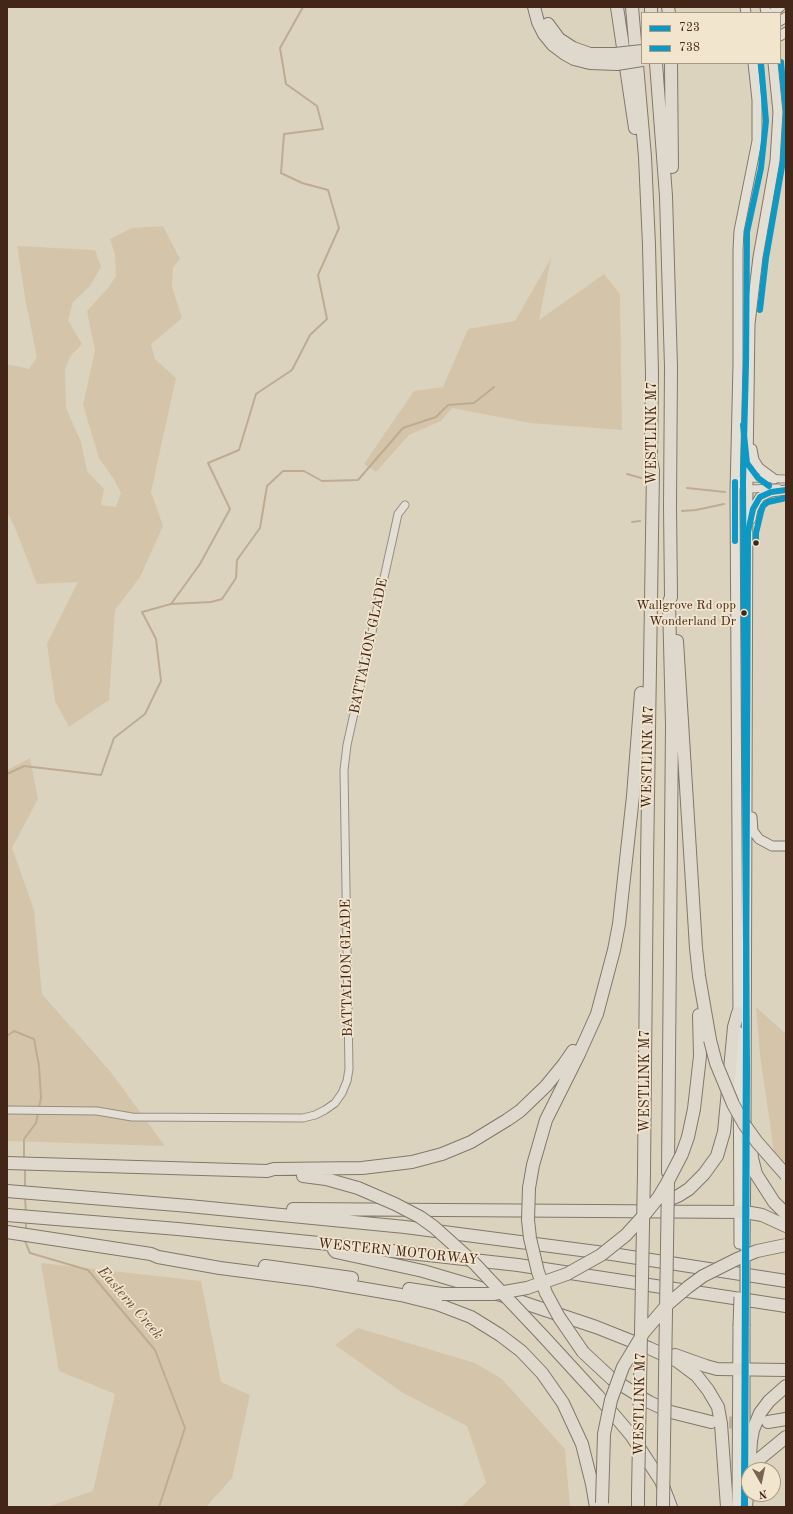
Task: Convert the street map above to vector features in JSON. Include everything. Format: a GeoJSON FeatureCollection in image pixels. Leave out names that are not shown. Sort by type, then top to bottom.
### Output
{"type":"FeatureCollection","features":[{"type":"Feature","properties":{"kind":"highway"},"geometry":{"type":"LineString","coordinates":[[534,7],[538,22],[544,34],[554,45],[574,59],[600,64],[641,51]]}},
{"type":"Feature","properties":{"kind":"highway"},"geometry":{"type":"LineString","coordinates":[[541,7],[552,30],[567,45],[579,51],[590,54],[616,59],[641,60]]}},
{"type":"Feature","properties":{"kind":"highway"},"geometry":{"type":"LineString","coordinates":[[617,7],[639,129]]}},
{"type":"Feature","properties":{"kind":"highway"},"geometry":{"type":"LineString","coordinates":[[632,7],[639,129]]}},
{"type":"Feature","properties":{"kind":"highway"},"geometry":{"type":"LineString","coordinates":[[656,64],[666,128]]}},
{"type":"Feature","properties":{"kind":"highway"},"geometry":{"type":"LineString","coordinates":[[666,128],[670,64]]}},
{"type":"Feature","properties":{"kind":"highway","name":"WESTLINK M7"},"geometry":{"type":"LineString","coordinates":[[663,1507],[672,725],[669,602],[671,597],[671,367],[666,196],[668,156],[666,128]]}},
{"type":"Feature","properties":{"kind":"highway","name":"WESTLINK M7"},"geometry":{"type":"LineString","coordinates":[[638,1507],[653,470],[651,460],[652,373],[646,179],[639,129]]}},
{"type":"Feature","properties":{"kind":"highway"},"geometry":{"type":"LineString","coordinates":[[651,460],[647,471],[639,739],[622,898],[614,950],[597,1014],[546,1120],[533,1165],[529,1188],[528,1204],[530,1238],[541,1281],[559,1318],[583,1352],[612,1380],[648,1402],[671,1412],[711,1422]]}},
{"type":"Feature","properties":{"kind":"highway"},"geometry":{"type":"LineString","coordinates":[[7,1232],[151,1254],[300,1270],[416,1291],[442,1294],[493,1294],[527,1288],[567,1274],[601,1255],[626,1235],[658,1198],[682,1154],[688,1137],[694,1109],[700,1056],[699,976],[692,862],[675,602],[671,597]]}},
{"type":"Feature","properties":{"kind":"highway"},"geometry":{"type":"LineString","coordinates":[[699,976],[710,1040],[724,1083],[740,1117],[764,1151],[786,1175]]}},
{"type":"Feature","properties":{"kind":"highway"},"geometry":{"type":"LineString","coordinates":[[267,1171],[274,1169],[362,1168],[397,1165],[426,1159],[471,1142],[520,1111],[546,1086],[572,1054],[599,1003]]}},
{"type":"Feature","properties":{"kind":"highway"},"geometry":{"type":"LineString","coordinates":[[636,1211],[646,1206],[669,1200],[689,1189],[704,1174],[717,1156],[724,1132],[734,1027],[738,1013]]}},
{"type":"Feature","properties":{"kind":"highway"},"geometry":{"type":"LineString","coordinates":[[746,1139],[751,1146],[756,1174],[774,1202],[786,1214]]}},
{"type":"Feature","properties":{"kind":"highway"},"geometry":{"type":"LineString","coordinates":[[7,1163],[267,1171],[326,1179],[358,1188],[395,1204],[420,1217],[434,1227],[474,1263],[598,1396],[631,1435],[661,1481],[670,1507]]}},
{"type":"Feature","properties":{"kind":"highway","name":"WESTERN MOTORWAY"},"geometry":{"type":"LineString","coordinates":[[8,1191],[397,1226],[627,1256],[786,1281]]}},
{"type":"Feature","properties":{"kind":"highway"},"geometry":{"type":"LineString","coordinates":[[271,1214],[286,1208],[346,1210],[428,1209],[741,1212],[762,1215],[786,1226]]}},
{"type":"Feature","properties":{"kind":"highway","name":"WESTERN MOTORWAY"},"geometry":{"type":"LineString","coordinates":[[7,1215],[329,1244],[518,1265],[786,1306]]}},
{"type":"Feature","properties":{"kind":"highway"},"geometry":{"type":"LineString","coordinates":[[329,1244],[336,1252],[397,1265],[459,1281],[596,1327],[677,1361],[697,1376],[708,1390],[718,1407],[721,1424],[724,1507]]}},
{"type":"Feature","properties":{"kind":"highway"},"geometry":{"type":"LineString","coordinates":[[600,1506],[604,1434],[611,1400],[624,1367],[644,1332],[668,1304],[688,1286],[703,1276],[737,1258],[757,1251],[786,1245]]}},
{"type":"Feature","properties":{"kind":"highway"},"geometry":{"type":"LineString","coordinates":[[151,1254],[158,1257],[220,1268],[313,1280],[401,1295],[437,1304],[481,1323],[512,1344],[529,1358],[542,1373],[563,1403],[582,1444],[592,1484],[600,1506]]}},
{"type":"Feature","properties":{"kind":"highway"},"geometry":{"type":"LineString","coordinates":[[649,1348],[658,1349],[712,1368],[741,1370],[786,1370]]}},
{"type":"Feature","properties":{"kind":"highway"},"geometry":{"type":"LineString","coordinates":[[750,1462],[753,1430],[760,1413],[769,1401],[786,1386]]}},
{"type":"Feature","properties":{"kind":"highway"},"geometry":{"type":"LineString","coordinates":[[768,1422],[786,1418]]}},
{"type":"Feature","properties":{"kind":"highway"},"geometry":{"type":"LineString","coordinates":[[758,1460],[786,1437]]}},
{"type":"Feature","properties":{"kind":"main road"},"geometry":{"type":"LineString","coordinates":[[737,1507],[742,1326],[742,1253],[738,1013],[735,482],[739,231],[757,141],[758,100],[753,64]]}},
{"type":"Feature","properties":{"kind":"main road"},"geometry":{"type":"LineString","coordinates":[[741,1212],[746,1139],[748,478],[750,324],[754,290],[775,161],[778,128],[777,97],[772,64]]}},
{"type":"Feature","properties":{"kind":"main road"},"geometry":{"type":"LineString","coordinates":[[749,401],[754,460],[764,472],[774,478]]}},
{"type":"Feature","properties":{"kind":"main road"},"geometry":{"type":"LineString","coordinates":[[748,532],[753,509],[760,497],[771,492],[786,489]]}},
{"type":"Feature","properties":{"kind":"main road"},"geometry":{"type":"LineString","coordinates":[[736,738],[747,738]]}},
{"type":"Feature","properties":{"kind":"main road"},"geometry":{"type":"LineString","coordinates":[[747,763],[753,830],[759,838],[767,844],[772,846],[786,846]]}},
{"type":"Feature","properties":{"kind":"main road"},"geometry":{"type":"LineString","coordinates":[[741,1370],[745,1507]]}},
{"type":"Feature","properties":{"kind":"street"},"geometry":{"type":"LineString","coordinates":[[735,482],[748,478],[786,479]]}},
{"type":"Feature","properties":{"kind":"street"},"geometry":{"type":"LineString","coordinates":[[735,482],[748,489],[786,489]]}},
{"type":"Feature","properties":{"kind":"street","name":"BATTALION GLADE"},"geometry":{"type":"LineString","coordinates":[[7,1110],[97,1111],[132,1117],[303,1118],[325,1110],[335,1103],[342,1093],[347,1081],[349,1069],[344,770],[349,738],[398,514],[405,505]]}},
{"type":"Feature","properties":{"kind":"shaded area"},"geometry":{"type":"Polygon","coordinates":[[[163,226],[180,259],[173,267],[172,287],[182,318],[151,344],[155,359],[176,378],[151,492],[163,526],[140,577],[115,610],[109,700],[69,727],[55,701],[47,644],[78,582],[37,584],[15,528],[7,512],[7,364],[29,369],[37,357],[26,303],[17,246],[95,250],[101,267],[90,286],[73,302],[68,320],[82,344],[70,357],[65,370],[66,408],[81,442],[87,471],[104,489],[101,505],[116,507],[121,493],[115,481],[99,458],[83,405],[95,351],[87,311],[108,288],[116,276],[115,255],[110,239],[132,228],[163,226]]]}},
{"type":"Feature","properties":{"kind":"shaded area"},"geometry":{"type":"Polygon","coordinates":[[[551,258],[539,320],[604,274],[620,294],[622,430],[530,423],[452,408],[441,421],[409,435],[376,472],[364,464],[414,391],[443,387],[468,329],[515,321],[551,258]]]}},
{"type":"Feature","properties":{"kind":"shaded area"},"geometry":{"type":"Polygon","coordinates":[[[30,758],[38,799],[12,848],[34,910],[42,994],[110,1071],[165,1146],[7,1141],[7,770],[30,758]]]}},
{"type":"Feature","properties":{"kind":"shaded area"},"geometry":{"type":"Polygon","coordinates":[[[756,1007],[786,1034],[786,1163],[774,1152],[760,1055],[756,1007]]]}},
{"type":"Feature","properties":{"kind":"shaded area"},"geometry":{"type":"Polygon","coordinates":[[[41,1263],[201,1281],[221,1382],[250,1395],[232,1478],[206,1507],[47,1507],[93,1491],[115,1394],[59,1371],[41,1263]]]}},
{"type":"Feature","properties":{"kind":"shaded area"},"geometry":{"type":"Polygon","coordinates":[[[358,1328],[475,1363],[502,1379],[565,1449],[570,1507],[461,1507],[486,1483],[467,1426],[403,1393],[335,1345],[358,1328]]]}},
{"type":"Feature","properties":{"kind":"waterway"},"geometry":{"type":"LineString","coordinates":[[7,774],[24,766],[101,775],[114,738],[145,714],[161,681],[156,639],[142,612],[171,604],[200,564],[230,509],[208,463],[239,450],[256,394],[292,370],[310,335],[327,319],[318,275],[339,228],[328,190],[302,183],[281,173],[284,134],[323,129],[317,106],[286,84],[280,48],[303,7]]}},
{"type":"Feature","properties":{"kind":"waterway"},"geometry":{"type":"LineString","coordinates":[[171,604],[211,602],[222,599],[236,578],[237,560],[260,528],[267,486],[283,471],[304,471],[322,481],[358,480],[403,428],[436,417],[448,405],[474,403],[494,387]]}},
{"type":"Feature","properties":{"kind":"waterway"},"geometry":{"type":"LineString","coordinates":[[627,474],[641,478]]}},
{"type":"Feature","properties":{"kind":"waterway"},"geometry":{"type":"LineString","coordinates":[[687,488],[725,492]]}},
{"type":"Feature","properties":{"kind":"waterway"},"geometry":{"type":"LineString","coordinates":[[682,511],[696,510],[724,504]]}},
{"type":"Feature","properties":{"kind":"waterway"},"geometry":{"type":"LineString","coordinates":[[632,522],[640,521]]}},
{"type":"Feature","properties":{"kind":"waterway","name":"Eastern Creek"},"geometry":{"type":"LineString","coordinates":[[7,1036],[14,1031],[34,1039],[39,1066],[41,1098],[36,1123],[24,1139],[24,1159]]}},
{"type":"Feature","properties":{"kind":"waterway","name":"Eastern Creek"},"geometry":{"type":"LineString","coordinates":[[25,1167],[25,1189]]}},
{"type":"Feature","properties":{"kind":"waterway","name":"Eastern Creek"},"geometry":{"type":"LineString","coordinates":[[25,1197],[26,1213]]}},
{"type":"Feature","properties":{"kind":"waterway","name":"Eastern Creek"},"geometry":{"type":"LineString","coordinates":[[26,1221],[26,1231]]}},
{"type":"Feature","properties":{"kind":"waterway","name":"Eastern Creek"},"geometry":{"type":"LineString","coordinates":[[25,1239],[30,1253],[88,1270],[155,1350],[185,1428],[159,1507]]}},
{"type":"Feature","properties":{"kind":"tunnel"},"geometry":{"type":"LineString","coordinates":[[711,1422],[749,1423]]}},
{"type":"Feature","properties":{"kind":"transit line","name":"738"},"geometry":{"type":"LineString","coordinates":[[760,310],[766,258],[783,161],[786,112],[781,62]]}},
{"type":"Feature","properties":{"kind":"transit line","name":"738"},"geometry":{"type":"LineString","coordinates":[[745,1507],[747,1069],[743,482],[747,232],[761,168],[766,121],[761,64]]}},
{"type":"Feature","properties":{"kind":"transit line","name":"738"},"geometry":{"type":"LineString","coordinates":[[743,425],[747,463],[758,478],[769,486]]}},
{"type":"Feature","properties":{"kind":"transit line","name":"723"},"geometry":{"type":"LineString","coordinates":[[735,482],[735,541]]}},
{"type":"Feature","properties":{"kind":"transit line","name":"723"},"geometry":{"type":"LineString","coordinates":[[744,1507],[748,532],[753,509],[760,497],[771,492],[786,490]]}},
{"type":"Feature","properties":{"kind":"transit line","name":"738"},"geometry":{"type":"LineString","coordinates":[[756,543],[756,533],[763,506],[768,502],[786,498]]}},
{"type":"Feature","properties":{"kind":"place","name":"Wallgrove Rd opp Wonderland Dr"},"geometry":{"type":"Point","coordinates":[744,613]}}]}
